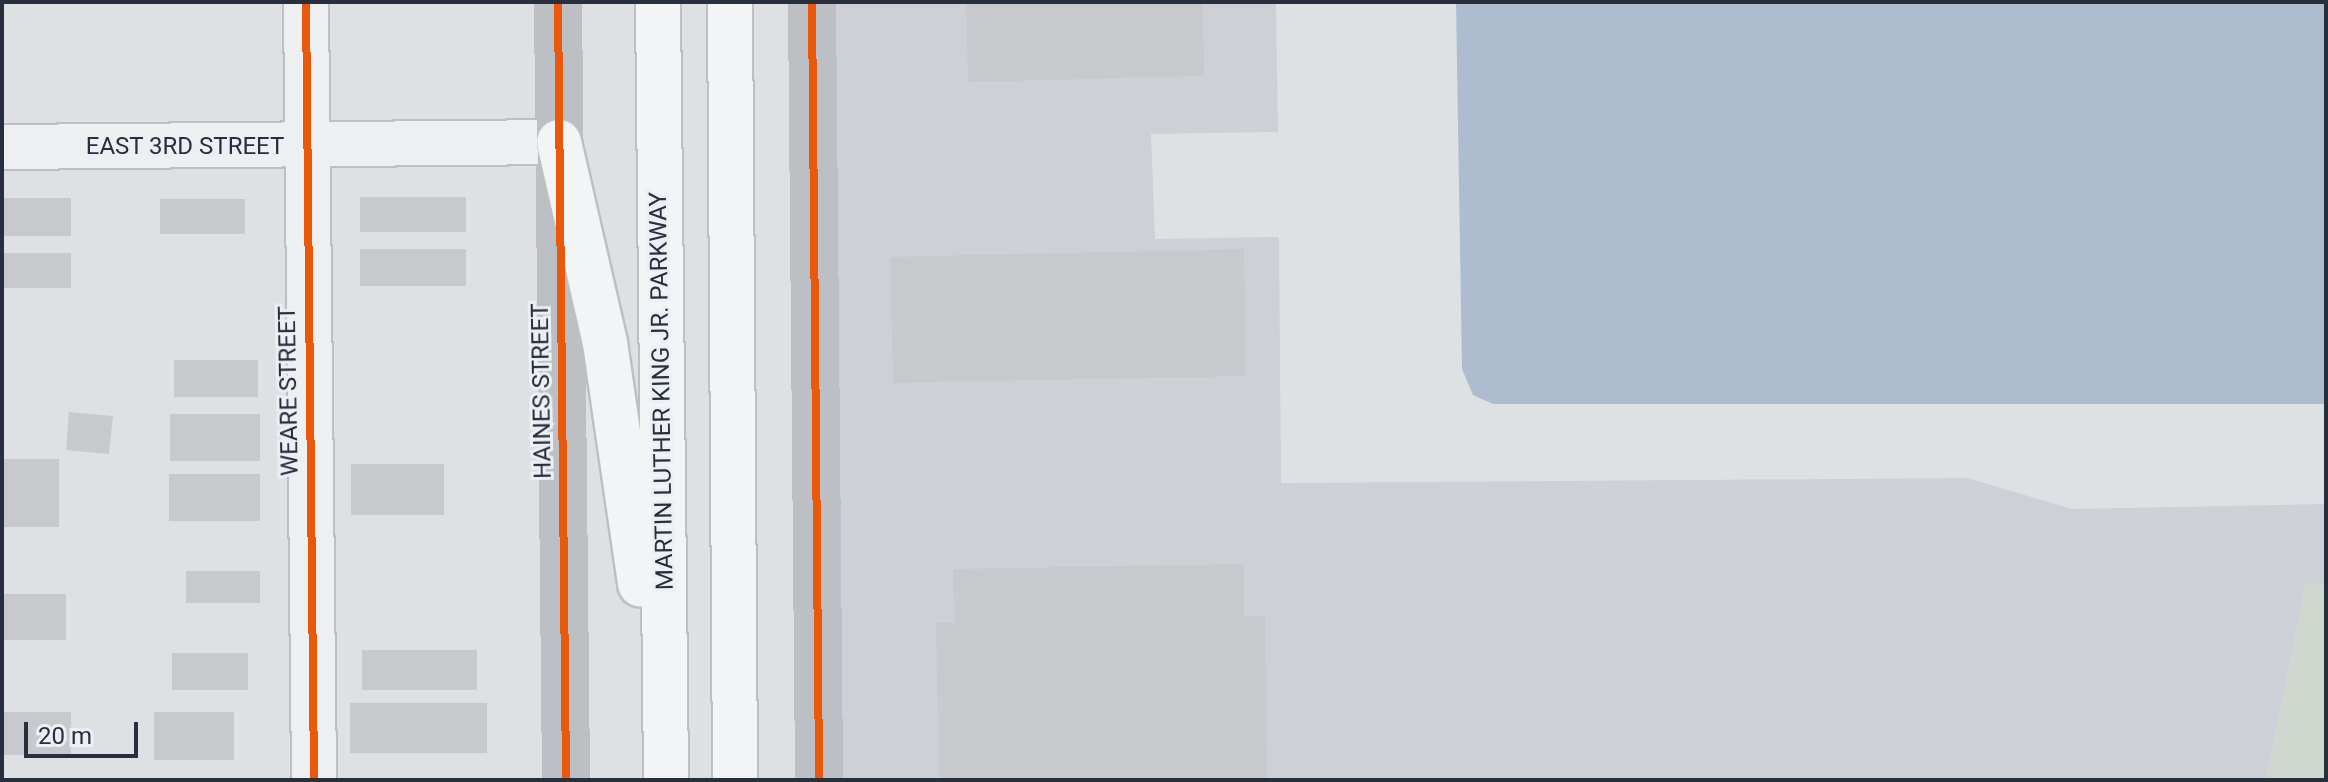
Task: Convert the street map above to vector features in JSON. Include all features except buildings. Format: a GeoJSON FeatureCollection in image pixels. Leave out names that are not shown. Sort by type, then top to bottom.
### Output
{"type":"FeatureCollection","features":[{"type":"Feature","properties":{"kind":"highway","name":"MARTIN LUTHER KING JR. PARKWAY"},"geometry":{"type":"LineString","coordinates":[[658,2],[665,780]]}},
{"type":"Feature","properties":{"kind":"highway"},"geometry":{"type":"LineString","coordinates":[[730,2],[735,780]]}},
{"type":"Feature","properties":{"kind":"highway"},"geometry":{"type":"LineString","coordinates":[[559,142],[616,409],[665,780]]}},
{"type":"Feature","properties":{"kind":"street","name":"WEARE STREET"},"geometry":{"type":"LineString","coordinates":[[306,2],[314,780]]}},
{"type":"Feature","properties":{"kind":"street","name":"HAINES STREET"},"geometry":{"type":"LineString","coordinates":[[558,2],[566,780]]}},
{"type":"Feature","properties":{"kind":"street"},"geometry":{"type":"LineString","coordinates":[[812,2],[819,780]]}},
{"type":"Feature","properties":{"kind":"street","name":"EAST 3RD STREET"},"geometry":{"type":"LineString","coordinates":[[2,147],[559,142]]}},
{"type":"Feature","properties":{"kind":"shaded area"},"geometry":{"type":"Polygon","coordinates":[[[830,2],[1276,2],[1278,132],[1151,134],[1155,239],[1279,237],[1281,483],[1967,478],[2072,509],[2326,504],[2326,584],[2306,584],[2266,780],[838,780],[830,2]]]}},
{"type":"Feature","properties":{"kind":"shaded area"},"geometry":{"type":"Polygon","coordinates":[[[2306,584],[2326,584],[2326,780],[2266,780],[2306,584]]]}},
{"type":"Feature","properties":{"kind":"water"},"geometry":{"type":"Polygon","coordinates":[[[1456,2],[2326,2],[2326,404],[1493,404],[1473,395],[1462,369],[1456,2]]]}},
{"type":"Feature","properties":{"kind":"cycle path"},"geometry":{"type":"LineString","coordinates":[[306,2],[314,780]]}},
{"type":"Feature","properties":{"kind":"cycle path"},"geometry":{"type":"LineString","coordinates":[[558,2],[566,780]]}},
{"type":"Feature","properties":{"kind":"cycle path"},"geometry":{"type":"LineString","coordinates":[[812,2],[819,780]]}}]}
